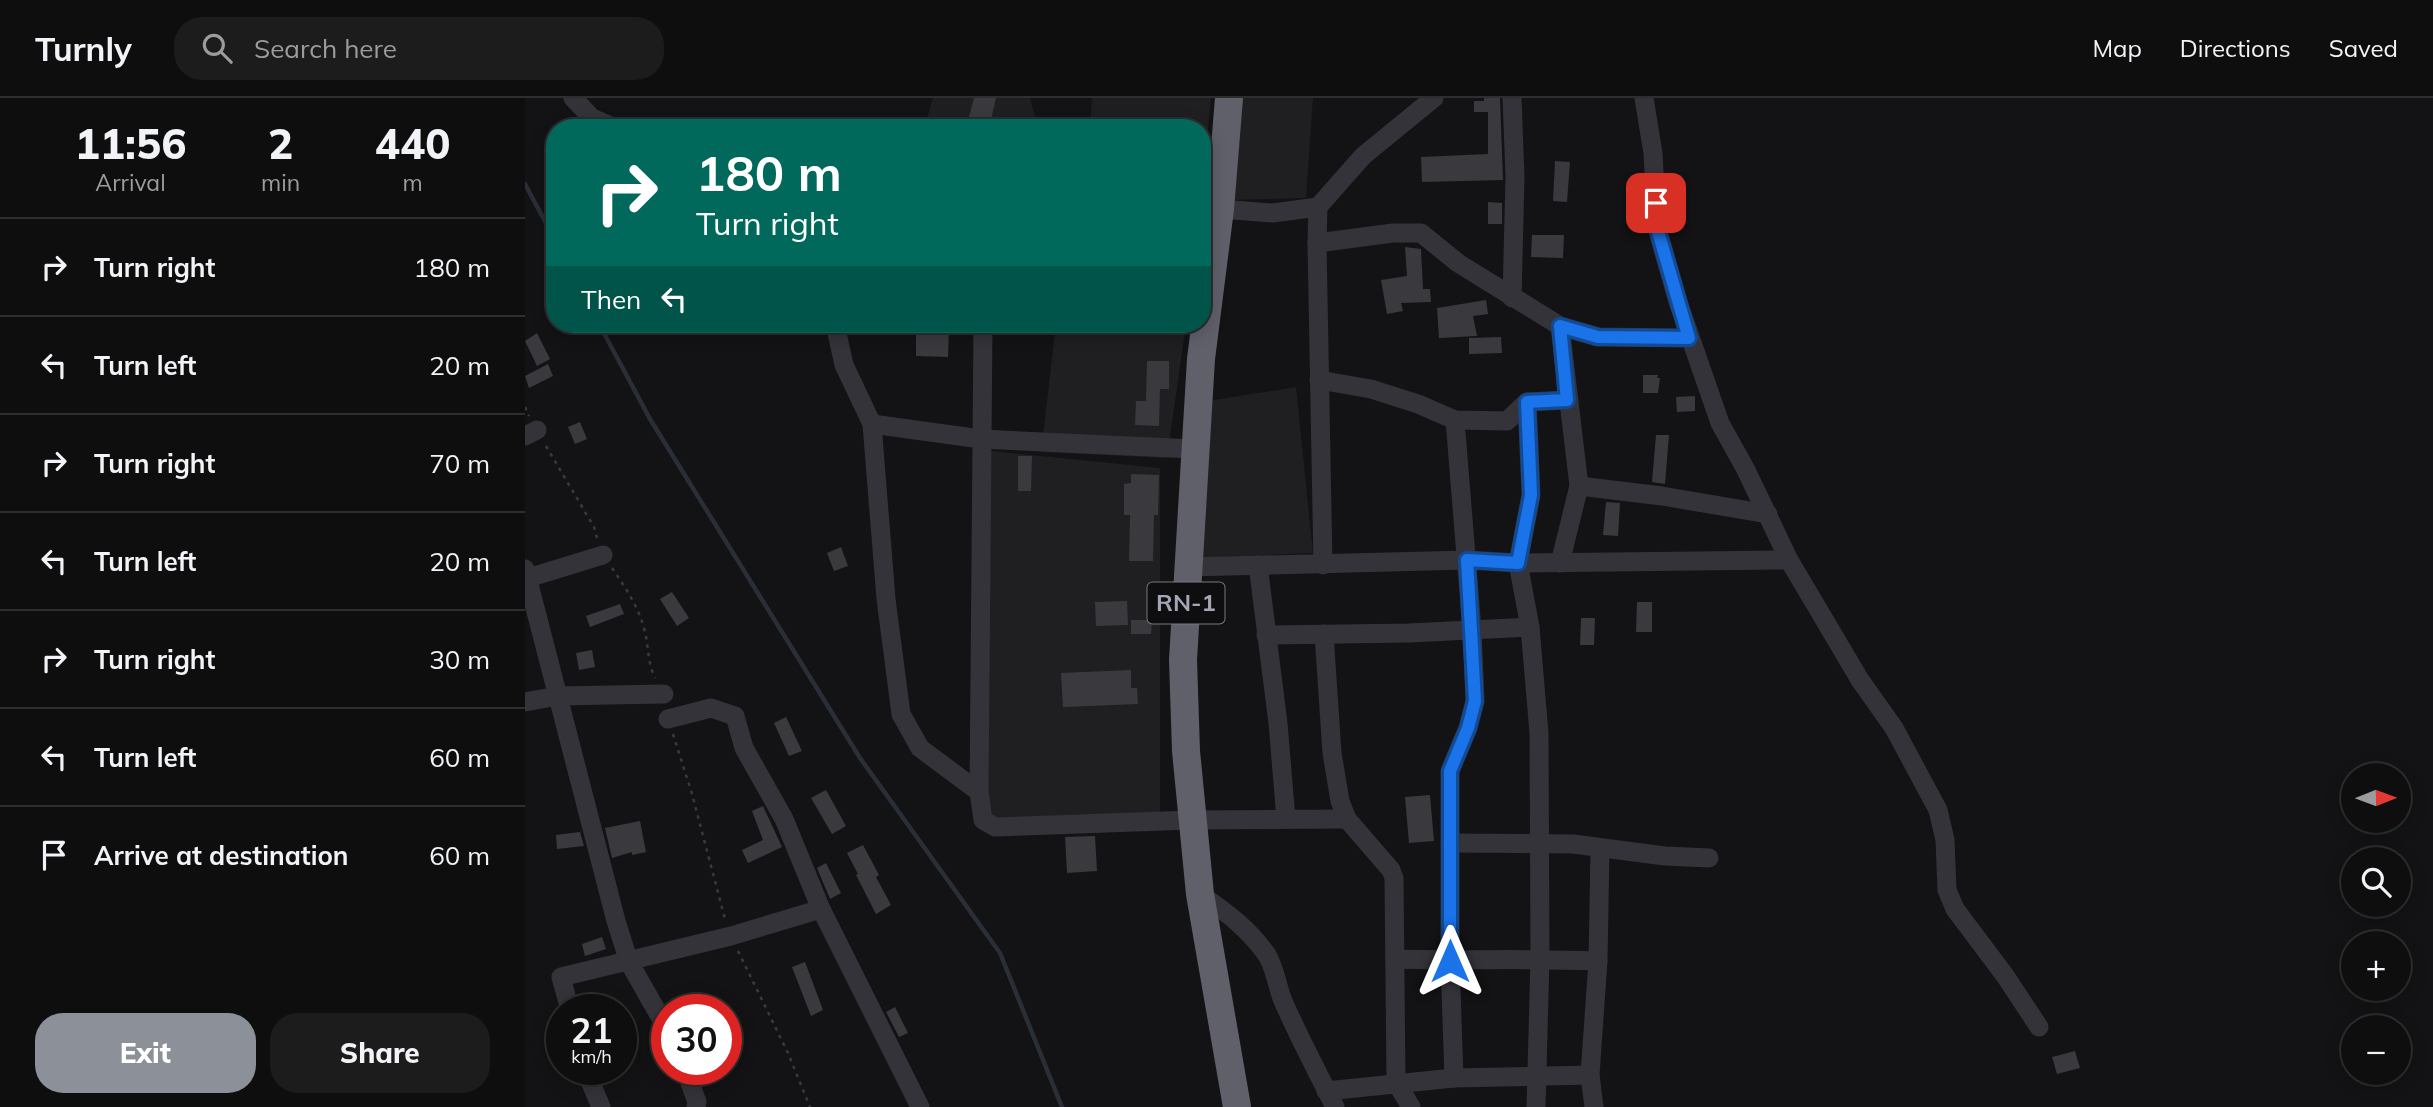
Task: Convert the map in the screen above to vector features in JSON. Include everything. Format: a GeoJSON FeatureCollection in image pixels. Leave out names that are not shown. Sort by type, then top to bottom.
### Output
{"type":"FeatureCollection","features":[{"type":"Feature","properties":{"kind":"highway","name":"RN-1"},"geometry":{"type":"LineString","coordinates":[[1211,253],[1220,209],[1229,98]]}},
{"type":"Feature","properties":{"kind":"highway","name":"RN-1"},"geometry":{"type":"LineString","coordinates":[[1203,333],[1183,660],[1191,820],[1200,894],[1237,1107]]}},
{"type":"Feature","properties":{"kind":"street"},"geometry":{"type":"LineString","coordinates":[[573,98],[594,119]]}},
{"type":"Feature","properties":{"kind":"street"},"geometry":{"type":"LineString","coordinates":[[1323,565],[1318,207],[1363,156],[1434,98]]}},
{"type":"Feature","properties":{"kind":"street"},"geometry":{"type":"LineString","coordinates":[[1512,98],[1515,177],[1512,298]]}},
{"type":"Feature","properties":{"kind":"street"},"geometry":{"type":"LineString","coordinates":[[1644,98],[1653,153],[1657,228],[1689,338],[1720,423],[1789,560],[1860,680],[1894,727],[1938,810],[1945,840],[1947,890],[1955,909],[2006,977],[2039,1027]]}},
{"type":"Feature","properties":{"kind":"street"},"geometry":{"type":"LineString","coordinates":[[1220,209],[1273,212],[1318,207]]}},
{"type":"Feature","properties":{"kind":"street"},"geometry":{"type":"LineString","coordinates":[[1317,243],[1393,233],[1421,233],[1458,263],[1560,326],[1598,337],[1689,338]]}},
{"type":"Feature","properties":{"kind":"street"},"geometry":{"type":"LineString","coordinates":[[1560,326],[1579,486],[1560,563]]}},
{"type":"Feature","properties":{"kind":"street"},"geometry":{"type":"LineString","coordinates":[[837,333],[844,365],[872,424],[886,599],[901,714],[920,748],[979,792]]}},
{"type":"Feature","properties":{"kind":"street"},"geometry":{"type":"LineString","coordinates":[[983,333],[979,792],[983,820],[995,827],[1191,820],[1347,819]]}},
{"type":"Feature","properties":{"kind":"street"},"geometry":{"type":"LineString","coordinates":[[1319,380],[1371,389],[1418,404],[1455,420],[1507,421],[1527,402],[1567,400]]}},
{"type":"Feature","properties":{"kind":"street"},"geometry":{"type":"LineString","coordinates":[[1527,402],[1531,495],[1518,563],[1530,627],[1539,733],[1540,958],[1536,1107]]}},
{"type":"Feature","properties":{"kind":"street"},"geometry":{"type":"LineString","coordinates":[[1454,1077],[1450,961],[1450,771],[1468,728],[1475,701],[1455,420]]}},
{"type":"Feature","properties":{"kind":"street"},"geometry":{"type":"LineString","coordinates":[[872,424],[981,439],[1194,449]]}},
{"type":"Feature","properties":{"kind":"street"},"geometry":{"type":"LineString","coordinates":[[1579,486],[1662,496],[1768,514]]}},
{"type":"Feature","properties":{"kind":"street"},"geometry":{"type":"LineString","coordinates":[[603,555],[526,575],[629,962],[651,1001]]}},
{"type":"Feature","properties":{"kind":"street"},"geometry":{"type":"LineString","coordinates":[[1187,567],[1467,560],[1560,563],[1789,560]]}},
{"type":"Feature","properties":{"kind":"street"},"geometry":{"type":"LineString","coordinates":[[1258,565],[1278,723],[1286,819]]}},
{"type":"Feature","properties":{"kind":"street"},"geometry":{"type":"LineString","coordinates":[[1266,635],[1530,627]]}},
{"type":"Feature","properties":{"kind":"street"},"geometry":{"type":"LineString","coordinates":[[1324,634],[1332,753],[1341,801],[1347,819],[1391,870],[1394,878],[1396,1082],[1411,1107]]}},
{"type":"Feature","properties":{"kind":"street"},"geometry":{"type":"LineString","coordinates":[[525,702],[558,696],[664,694]]}},
{"type":"Feature","properties":{"kind":"street"},"geometry":{"type":"LineString","coordinates":[[668,719],[711,708],[735,716],[744,748],[784,819],[821,909],[919,1107]]}},
{"type":"Feature","properties":{"kind":"street"},"geometry":{"type":"LineString","coordinates":[[1450,843],[1540,842],[1709,858]]}},
{"type":"Feature","properties":{"kind":"street"},"geometry":{"type":"LineString","coordinates":[[1594,1107],[1590,1075],[1598,961],[1600,849]]}},
{"type":"Feature","properties":{"kind":"street"},"geometry":{"type":"LineString","coordinates":[[1200,894],[1240,923],[1269,958],[1278,989],[1295,1028],[1331,1099],[1396,1082],[1454,1077],[1590,1075]]}},
{"type":"Feature","properties":{"kind":"street"},"geometry":{"type":"LineString","coordinates":[[566,994],[561,977],[731,936],[821,909]]}},
{"type":"Feature","properties":{"kind":"street"},"geometry":{"type":"LineString","coordinates":[[1396,959],[1450,961],[1540,958],[1598,961]]}},
{"type":"Feature","properties":{"kind":"street"},"geometry":{"type":"LineString","coordinates":[[592,1085],[601,1107]]}},
{"type":"Feature","properties":{"kind":"street"},"geometry":{"type":"LineString","coordinates":[[691,1085],[697,1102],[696,1107]]}},
{"type":"Feature","properties":{"kind":"path"},"geometry":{"type":"LineString","coordinates":[[525,407],[531,433],[594,527],[603,555],[628,590],[644,627],[651,669],[664,694]]}},
{"type":"Feature","properties":{"kind":"path"},"geometry":{"type":"LineString","coordinates":[[668,719],[692,794],[731,936],[788,1053],[810,1107]]}},
{"type":"Feature","properties":{"kind":"shaded area"},"geometry":{"type":"Polygon","coordinates":[[[933,98],[1030,98],[1036,119],[927,119],[933,98]]]}},
{"type":"Feature","properties":{"kind":"shaded area"},"geometry":{"type":"Polygon","coordinates":[[[1092,98],[1211,98],[1209,119],[1091,119],[1092,98]]]}},
{"type":"Feature","properties":{"kind":"shaded area"},"geometry":{"type":"Polygon","coordinates":[[[1238,98],[1313,98],[1306,198],[1231,200],[1238,98]]]}},
{"type":"Feature","properties":{"kind":"shaded area"},"geometry":{"type":"Polygon","coordinates":[[[1055,333],[1185,333],[1167,458],[1041,452],[1055,333]]]}},
{"type":"Feature","properties":{"kind":"shaded area"},"geometry":{"type":"Polygon","coordinates":[[[1296,387],[1313,553],[1197,558],[1208,401],[1296,387]]]}},
{"type":"Feature","properties":{"kind":"shaded area"},"geometry":{"type":"Polygon","coordinates":[[[980,450],[1160,468],[1160,820],[986,819],[980,450]]]}},
{"type":"Feature","properties":{"kind":"building"},"geometry":{"type":"Polygon","coordinates":[[[974,98],[996,98],[991,119],[968,119],[974,98]]]}},
{"type":"Feature","properties":{"kind":"building"},"geometry":{"type":"Polygon","coordinates":[[[1484,98],[1500,98],[1503,180],[1422,182],[1421,157],[1488,154],[1488,112],[1474,112],[1474,101],[1484,101],[1484,98]]]}},
{"type":"Feature","properties":{"kind":"building"},"geometry":{"type":"Polygon","coordinates":[[[1555,161],[1570,162],[1567,202],[1553,201],[1555,161]]]}},
{"type":"Feature","properties":{"kind":"building"},"geometry":{"type":"Polygon","coordinates":[[[1488,202],[1502,203],[1502,224],[1488,224],[1488,202]]]}},
{"type":"Feature","properties":{"kind":"building"},"geometry":{"type":"Polygon","coordinates":[[[1532,235],[1564,235],[1563,258],[1531,257],[1532,235]]]}},
{"type":"Feature","properties":{"kind":"building"},"geometry":{"type":"Polygon","coordinates":[[[1405,247],[1421,249],[1423,289],[1430,289],[1431,302],[1401,303],[1403,311],[1387,314],[1381,280],[1407,276],[1405,247]]]}},
{"type":"Feature","properties":{"kind":"building"},"geometry":{"type":"Polygon","coordinates":[[[1486,300],[1488,314],[1473,316],[1477,336],[1439,338],[1437,308],[1486,300]]]}},
{"type":"Feature","properties":{"kind":"building"},"geometry":{"type":"Polygon","coordinates":[[[537,333],[550,359],[537,366],[525,341],[537,333]]]}},
{"type":"Feature","properties":{"kind":"building"},"geometry":{"type":"Polygon","coordinates":[[[916,333],[949,333],[948,357],[916,356],[916,333]]]}},
{"type":"Feature","properties":{"kind":"building"},"geometry":{"type":"Polygon","coordinates":[[[1501,337],[1502,353],[1469,354],[1469,338],[1501,337]]]}},
{"type":"Feature","properties":{"kind":"building"},"geometry":{"type":"Polygon","coordinates":[[[1147,361],[1169,361],[1169,389],[1160,389],[1159,426],[1135,425],[1136,401],[1146,401],[1147,361]]]}},
{"type":"Feature","properties":{"kind":"building"},"geometry":{"type":"Polygon","coordinates":[[[548,364],[553,376],[529,388],[525,376],[548,364]]]}},
{"type":"Feature","properties":{"kind":"building"},"geometry":{"type":"Polygon","coordinates":[[[1643,375],[1658,375],[1658,393],[1643,393],[1643,375]]]}},
{"type":"Feature","properties":{"kind":"building"},"geometry":{"type":"Polygon","coordinates":[[[1695,396],[1695,411],[1677,412],[1676,397],[1695,396]]]}},
{"type":"Feature","properties":{"kind":"building"},"geometry":{"type":"Polygon","coordinates":[[[580,422],[587,439],[575,444],[568,427],[580,422]]]}},
{"type":"Feature","properties":{"kind":"building"},"geometry":{"type":"Polygon","coordinates":[[[1656,435],[1669,435],[1665,484],[1652,482],[1656,435]]]}},
{"type":"Feature","properties":{"kind":"building"},"geometry":{"type":"Polygon","coordinates":[[[1018,456],[1032,456],[1031,491],[1018,491],[1018,456]]]}},
{"type":"Feature","properties":{"kind":"building"},"geometry":{"type":"Polygon","coordinates":[[[1131,474],[1159,475],[1158,515],[1154,515],[1153,561],[1129,561],[1130,515],[1124,515],[1124,484],[1131,483],[1131,474]]]}},
{"type":"Feature","properties":{"kind":"building"},"geometry":{"type":"Polygon","coordinates":[[[1606,502],[1620,503],[1618,536],[1603,535],[1606,502]]]}},
{"type":"Feature","properties":{"kind":"building"},"geometry":{"type":"Polygon","coordinates":[[[841,547],[848,566],[834,571],[827,553],[841,547]]]}},
{"type":"Feature","properties":{"kind":"building"},"geometry":{"type":"Polygon","coordinates":[[[672,592],[689,618],[677,626],[660,599],[672,592]]]}},
{"type":"Feature","properties":{"kind":"building"},"geometry":{"type":"Polygon","coordinates":[[[1127,601],[1128,625],[1096,626],[1095,602],[1127,601]]]}},
{"type":"Feature","properties":{"kind":"building"},"geometry":{"type":"Polygon","coordinates":[[[1637,602],[1652,602],[1652,632],[1636,632],[1637,602]]]}},
{"type":"Feature","properties":{"kind":"building"},"geometry":{"type":"Polygon","coordinates":[[[620,604],[624,614],[590,627],[586,616],[620,604]]]}},
{"type":"Feature","properties":{"kind":"building"},"geometry":{"type":"Polygon","coordinates":[[[1581,618],[1595,618],[1594,645],[1580,645],[1581,618]]]}},
{"type":"Feature","properties":{"kind":"building"},"geometry":{"type":"Polygon","coordinates":[[[1131,620],[1152,620],[1151,634],[1131,634],[1131,620]]]}},
{"type":"Feature","properties":{"kind":"building"},"geometry":{"type":"Polygon","coordinates":[[[592,650],[595,667],[579,670],[576,653],[592,650]]]}},
{"type":"Feature","properties":{"kind":"building"},"geometry":{"type":"Polygon","coordinates":[[[1131,670],[1131,688],[1137,688],[1138,704],[1063,707],[1061,673],[1131,670]]]}},
{"type":"Feature","properties":{"kind":"building"},"geometry":{"type":"Polygon","coordinates":[[[786,717],[802,751],[789,756],[774,723],[786,717]]]}},
{"type":"Feature","properties":{"kind":"building"},"geometry":{"type":"Polygon","coordinates":[[[826,790],[846,826],[832,834],[811,798],[826,790]]]}},
{"type":"Feature","properties":{"kind":"building"},"geometry":{"type":"Polygon","coordinates":[[[1430,795],[1434,841],[1409,843],[1405,797],[1430,795]]]}},
{"type":"Feature","properties":{"kind":"building"},"geometry":{"type":"Polygon","coordinates":[[[763,806],[782,847],[748,863],[742,850],[763,840],[752,811],[763,806]]]}},
{"type":"Feature","properties":{"kind":"building"},"geometry":{"type":"Polygon","coordinates":[[[640,821],[646,852],[632,855],[632,852],[612,858],[605,828],[640,821]]]}},
{"type":"Feature","properties":{"kind":"building"},"geometry":{"type":"Polygon","coordinates":[[[580,832],[584,846],[557,849],[556,835],[580,832]]]}},
{"type":"Feature","properties":{"kind":"building"},"geometry":{"type":"Polygon","coordinates":[[[1095,836],[1097,871],[1067,873],[1065,837],[1095,836]]]}},
{"type":"Feature","properties":{"kind":"building"},"geometry":{"type":"Polygon","coordinates":[[[863,845],[891,905],[876,914],[847,853],[863,845]]]}},
{"type":"Feature","properties":{"kind":"building"},"geometry":{"type":"Polygon","coordinates":[[[826,863],[841,893],[830,899],[817,868],[826,863]]]}},
{"type":"Feature","properties":{"kind":"building"},"geometry":{"type":"Polygon","coordinates":[[[602,937],[606,949],[585,956],[582,944],[602,937]]]}},
{"type":"Feature","properties":{"kind":"building"},"geometry":{"type":"Polygon","coordinates":[[[805,962],[823,1010],[811,1016],[792,967],[805,962]]]}},
{"type":"Feature","properties":{"kind":"building"},"geometry":{"type":"Polygon","coordinates":[[[895,1007],[908,1033],[899,1037],[886,1012],[895,1007]]]}},
{"type":"Feature","properties":{"kind":"building"},"geometry":{"type":"Polygon","coordinates":[[[2075,1051],[2080,1068],[2057,1074],[2052,1057],[2075,1051]]]}},
{"type":"Feature","properties":{"kind":"waterway"},"geometry":{"type":"LineString","coordinates":[[525,184],[546,223]]}},
{"type":"Feature","properties":{"kind":"waterway"},"geometry":{"type":"LineString","coordinates":[[604,333],[650,419],[860,758],[1000,953],[1062,1107]]}},
{"type":"Feature","properties":{"kind":"route"},"geometry":{"type":"LineString","coordinates":[[1450,961],[1450,771],[1468,728],[1475,701],[1467,560],[1518,563],[1531,495],[1527,402],[1567,400],[1560,326],[1598,337],[1689,338],[1657,228],[1656,203]]}}]}
